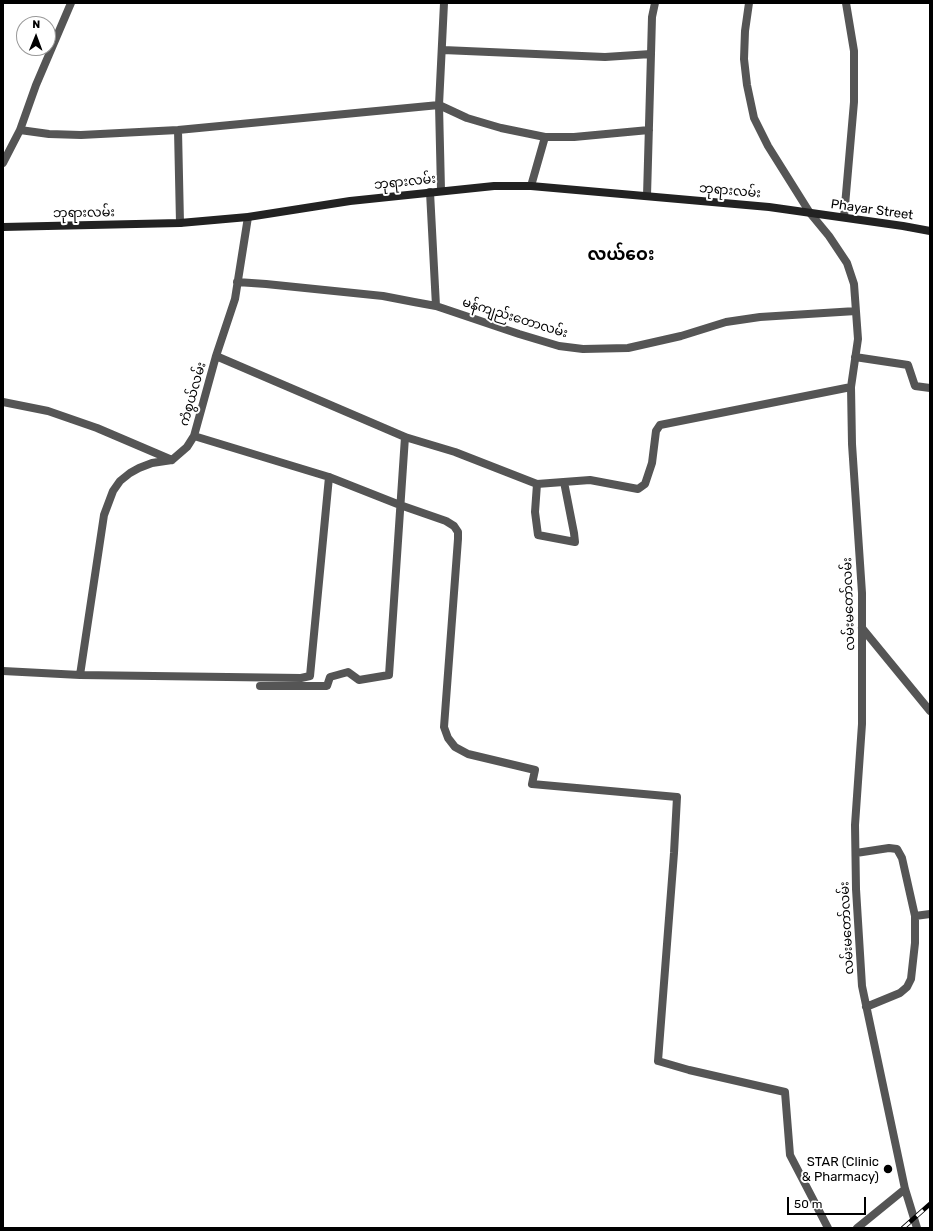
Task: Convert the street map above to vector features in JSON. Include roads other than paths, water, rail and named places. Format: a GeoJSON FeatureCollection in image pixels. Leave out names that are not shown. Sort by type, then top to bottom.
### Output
{"type":"FeatureCollection","features":[{"type":"Feature","properties":{"kind":"street"},"geometry":{"type":"LineString","coordinates":[[3,163],[20,130],[36,86],[71,3]]}},
{"type":"Feature","properties":{"kind":"street"},"geometry":{"type":"LineString","coordinates":[[441,190],[439,105],[443,50],[444,3]]}},
{"type":"Feature","properties":{"kind":"street"},"geometry":{"type":"LineString","coordinates":[[648,196],[652,17],[655,3]]}},
{"type":"Feature","properties":{"kind":"street","name":"လမ်းမတော်လမ်း"},"geometry":{"type":"LineString","coordinates":[[750,3],[745,31],[744,59],[747,85],[754,118],[768,146],[810,213],[830,236],[847,264],[854,284],[858,339],[851,387],[852,444],[862,593],[862,724],[855,825],[856,889],[862,986],[905,1189],[916,1228]]}},
{"type":"Feature","properties":{"kind":"street"},"geometry":{"type":"LineString","coordinates":[[844,217],[854,102],[854,51],[846,3]]}},
{"type":"Feature","properties":{"kind":"street"},"geometry":{"type":"LineString","coordinates":[[443,50],[605,57],[651,54]]}},
{"type":"Feature","properties":{"kind":"street"},"geometry":{"type":"LineString","coordinates":[[20,130],[49,134],[81,135],[178,130],[439,105],[467,118],[501,128],[545,137],[581,137],[649,130]]}},
{"type":"Feature","properties":{"kind":"street"},"geometry":{"type":"LineString","coordinates":[[178,130],[180,222]]}},
{"type":"Feature","properties":{"kind":"street"},"geometry":{"type":"LineString","coordinates":[[531,186],[545,137]]}},
{"type":"Feature","properties":{"kind":"street","name":"ဘုရားလမ်း"},"geometry":{"type":"LineString","coordinates":[[3,227],[180,222],[248,217],[350,200],[494,186],[531,186],[769,207],[810,213]]}},
{"type":"Feature","properties":{"kind":"street"},"geometry":{"type":"LineString","coordinates":[[430,192],[436,306]]}},
{"type":"Feature","properties":{"kind":"street","name":"Phayar Street"},"geometry":{"type":"LineString","coordinates":[[810,213],[930,231]]}},
{"type":"Feature","properties":{"kind":"street","name":"ကံစွယ်လမ်း"},"geometry":{"type":"LineString","coordinates":[[172,460],[187,447],[194,436],[216,356],[235,299],[248,217]]}},
{"type":"Feature","properties":{"kind":"street","name":"မန်ကျည်းတောလမ်း"},"geometry":{"type":"LineString","coordinates":[[237,282],[383,296],[436,306],[559,346],[583,349],[628,348],[681,336],[726,322],[760,317],[856,311]]}},
{"type":"Feature","properties":{"kind":"street"},"geometry":{"type":"LineString","coordinates":[[216,356],[405,437],[455,452],[537,484],[590,480],[638,489],[645,484],[652,463],[656,431],[660,426],[851,387]]}},
{"type":"Feature","properties":{"kind":"street"},"geometry":{"type":"LineString","coordinates":[[856,357],[908,365],[915,386],[930,388]]}},
{"type":"Feature","properties":{"kind":"street"},"geometry":{"type":"LineString","coordinates":[[3,402],[48,411],[97,428],[172,460]]}},
{"type":"Feature","properties":{"kind":"street"},"geometry":{"type":"LineString","coordinates":[[194,436],[329,478],[400,505],[446,520],[454,526],[458,532],[444,727],[448,738],[456,747],[468,754],[535,770],[532,784],[677,797],[658,1061],[689,1070],[785,1092],[790,1155],[828,1228]]}},
{"type":"Feature","properties":{"kind":"street"},"geometry":{"type":"LineString","coordinates":[[260,686],[327,686],[330,677],[348,672],[359,680],[389,675],[405,437]]}},
{"type":"Feature","properties":{"kind":"street"},"geometry":{"type":"LineString","coordinates":[[80,675],[104,515],[113,491],[120,481],[139,468],[152,463],[172,460]]}},
{"type":"Feature","properties":{"kind":"street"},"geometry":{"type":"LineString","coordinates":[[3,670],[80,675],[301,678],[310,676],[329,478]]}},
{"type":"Feature","properties":{"kind":"street"},"geometry":{"type":"LineString","coordinates":[[537,484],[535,512],[538,535],[575,542],[564,482]]}},
{"type":"Feature","properties":{"kind":"street"},"geometry":{"type":"LineString","coordinates":[[862,628],[930,711]]}},
{"type":"Feature","properties":{"kind":"street"},"geometry":{"type":"LineString","coordinates":[[856,854],[889,848],[897,849],[904,865],[915,916],[915,943],[911,979],[907,987],[900,993],[866,1006]]}},
{"type":"Feature","properties":{"kind":"street"},"geometry":{"type":"LineString","coordinates":[[915,916],[930,914]]}},
{"type":"Feature","properties":{"kind":"street"},"geometry":{"type":"LineString","coordinates":[[857,1228],[905,1189]]}},
{"type":"Feature","properties":{"kind":"railway"},"geometry":{"type":"LineString","coordinates":[[903,1228],[930,1204]]}},
{"type":"Feature","properties":{"kind":"place","name":"STAR (Clinic & Pharmacy)"},"geometry":{"type":"Point","coordinates":[888,1169]}},
{"type":"Feature","properties":{"kind":"district","name":"လယ်ဝေး"},"geometry":{"type":"Point","coordinates":[621,255]}}]}
